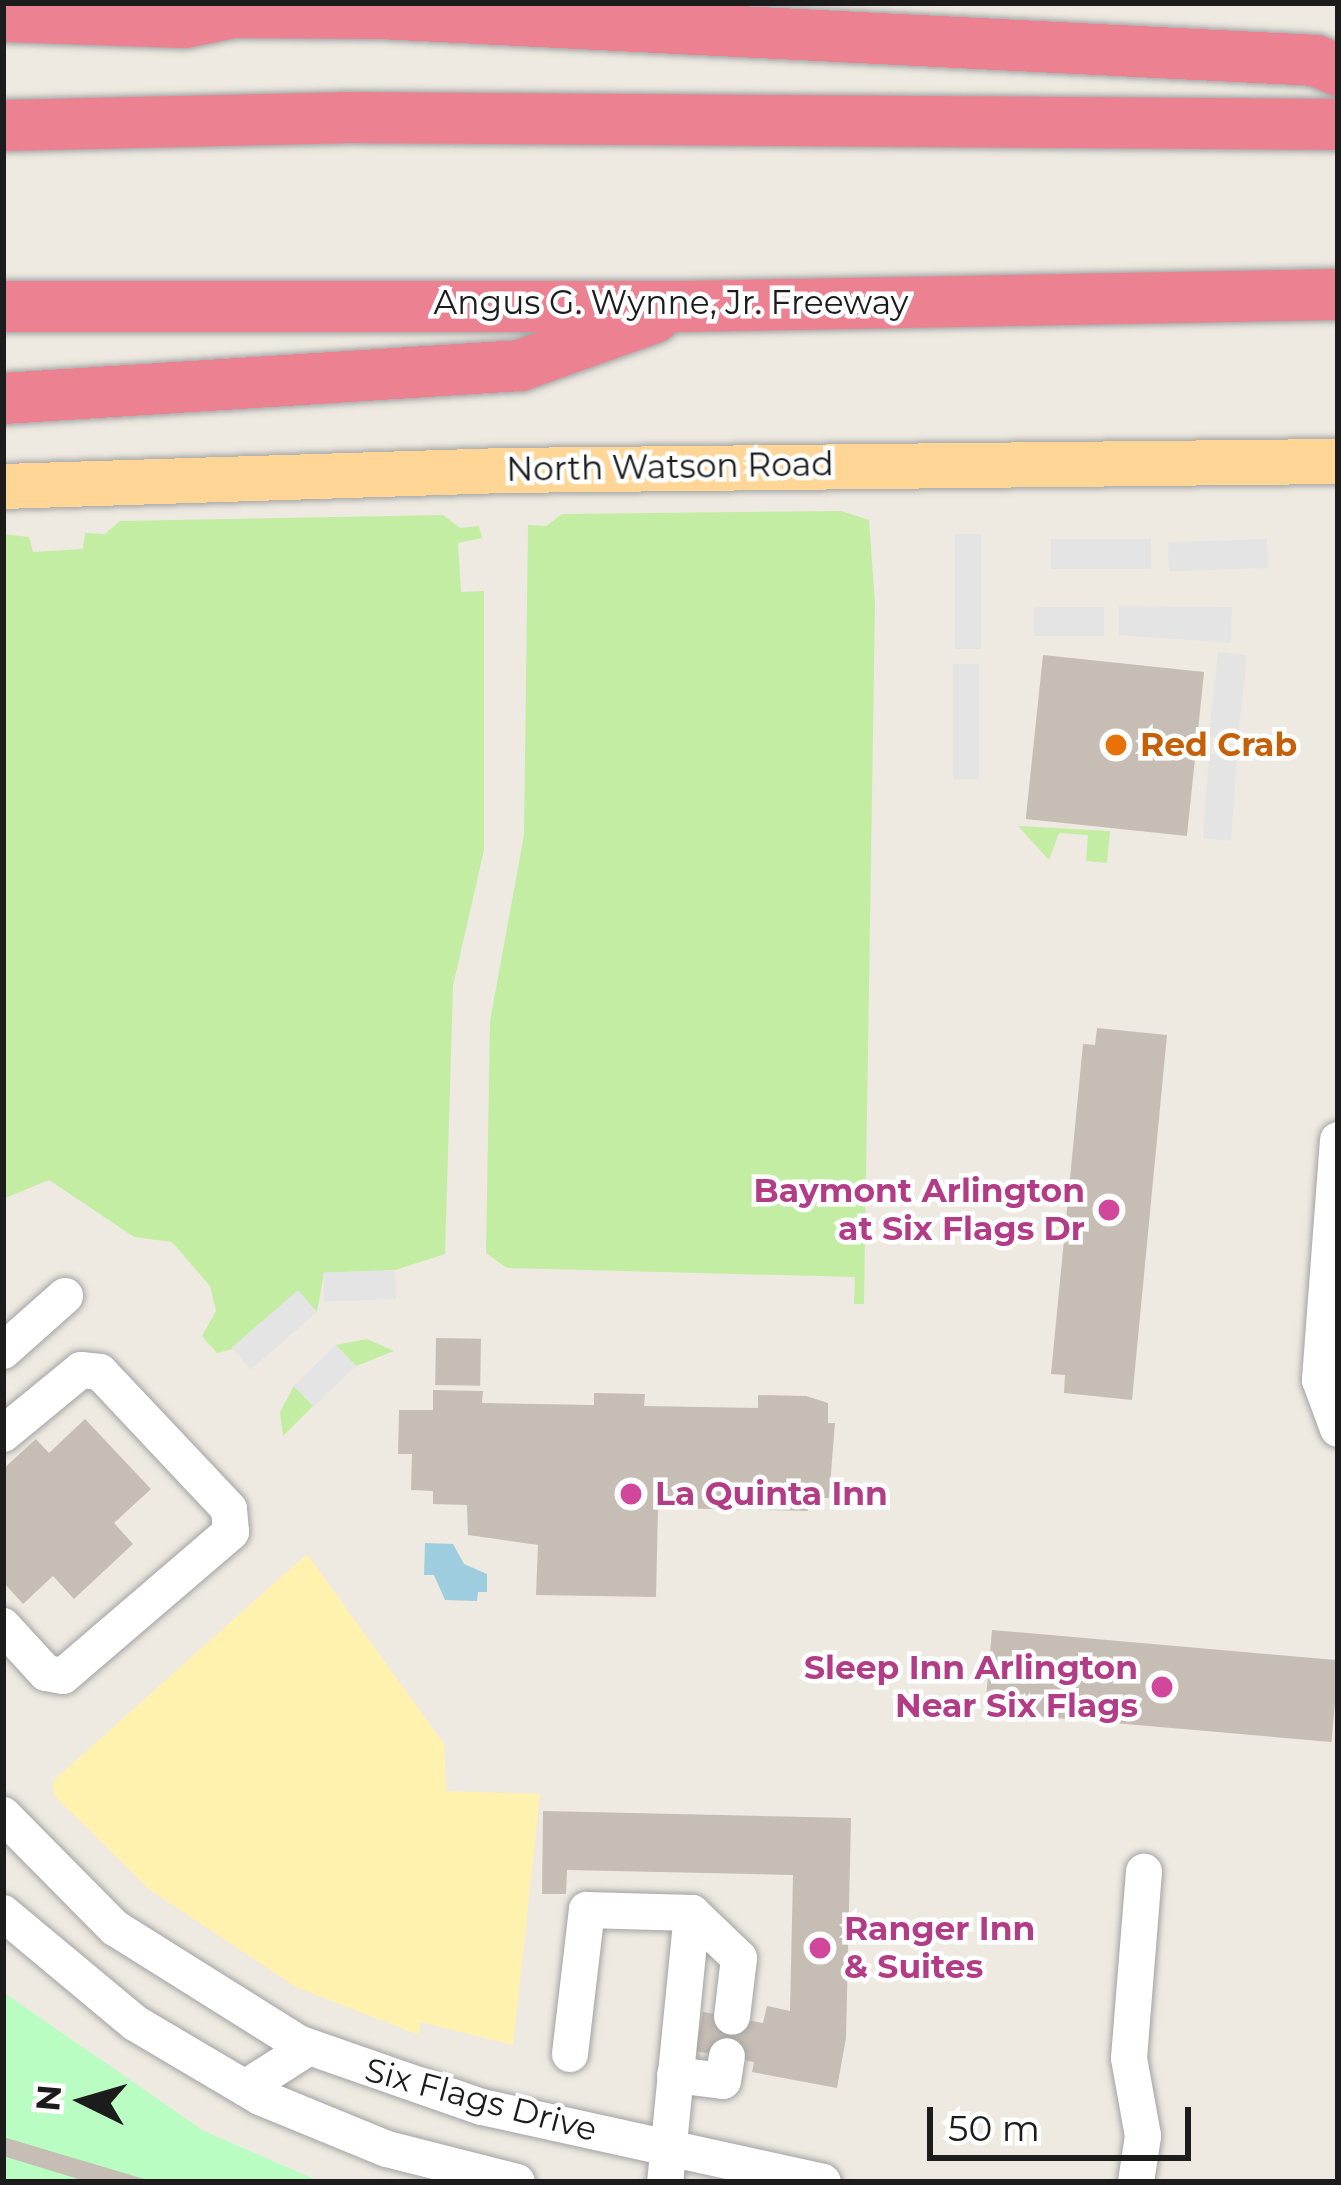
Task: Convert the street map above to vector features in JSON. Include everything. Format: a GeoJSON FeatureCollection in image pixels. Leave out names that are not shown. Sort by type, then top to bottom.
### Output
{"type":"FeatureCollection","features":[{"type":"Feature","properties":{"kind":"highway"},"geometry":{"type":"LineString","coordinates":[[3,16],[184,22],[217,8],[1315,60],[1338,70]]}},
{"type":"Feature","properties":{"kind":"highway"},"geometry":{"type":"LineString","coordinates":[[3,125],[344,117],[1338,124]]}},
{"type":"Feature","properties":{"kind":"highway","name":"Angus G. Wynne, Jr. Freeway"},"geometry":{"type":"LineString","coordinates":[[3,306],[682,306],[1338,294]]}},
{"type":"Feature","properties":{"kind":"highway"},"geometry":{"type":"LineString","coordinates":[[3,398],[520,365],[682,306]]}},
{"type":"Feature","properties":{"kind":"main road","name":"North Watson Road"},"geometry":{"type":"LineString","coordinates":[[3,486],[481,470],[1338,461]]}},
{"type":"Feature","properties":{"kind":"street"},"geometry":{"type":"LineString","coordinates":[[1338,1140],[1320,1380],[1338,1429]]}},
{"type":"Feature","properties":{"kind":"street"},"geometry":{"type":"LineString","coordinates":[[3,1351],[64,1296]]}},
{"type":"Feature","properties":{"kind":"street"},"geometry":{"type":"LineString","coordinates":[[3,1434],[81,1370],[100,1372],[229,1509],[231,1532],[63,1676],[46,1673],[3,1626]]}},
{"type":"Feature","properties":{"kind":"street","name":"Six Flags Drive"},"geometry":{"type":"LineString","coordinates":[[3,1815],[115,1928],[209,1994],[309,2048],[444,2097],[668,2165],[823,2182]]}},
{"type":"Feature","properties":{"kind":"street"},"geometry":{"type":"LineString","coordinates":[[1136,2182],[1143,2136],[1129,2058],[1144,1872]]}},
{"type":"Feature","properties":{"kind":"street"},"geometry":{"type":"LineString","coordinates":[[570,2054],[587,1910],[692,1913],[739,1958],[732,2017]]}},
{"type":"Feature","properties":{"kind":"street","name":"Six Flags Drive"},"geometry":{"type":"LineString","coordinates":[[3,1913],[135,2023],[245,2088],[387,2149],[517,2182]]}},
{"type":"Feature","properties":{"kind":"street"},"geometry":{"type":"LineString","coordinates":[[668,2165],[692,1913]]}},
{"type":"Feature","properties":{"kind":"street"},"geometry":{"type":"LineString","coordinates":[[245,2088],[309,2048]]}},
{"type":"Feature","properties":{"kind":"street"},"geometry":{"type":"LineString","coordinates":[[675,2074],[723,2081],[727,2056]]}},
{"type":"Feature","properties":{"kind":"green space"},"geometry":{"type":"Polygon","coordinates":[[[841,511],[869,520],[875,604],[864,1304],[854,1304],[855,1277],[507,1268],[486,1253],[490,1021],[524,835],[528,525],[546,526],[562,514],[841,511]]]}},
{"type":"Feature","properties":{"kind":"green space"},"geometry":{"type":"Polygon","coordinates":[[[443,515],[460,528],[479,526],[482,538],[458,543],[461,592],[484,591],[484,850],[453,986],[445,1254],[395,1270],[324,1273],[317,1312],[298,1291],[233,1349],[217,1353],[202,1336],[216,1311],[210,1286],[172,1242],[134,1237],[49,1180],[3,1199],[3,534],[29,537],[33,552],[83,549],[85,533],[105,534],[120,521],[443,515]]]}},
{"type":"Feature","properties":{"kind":"green space"},"geometry":{"type":"Polygon","coordinates":[[[1018,826],[1110,831],[1107,863],[1086,861],[1088,835],[1059,833],[1049,860],[1018,826]]]}},
{"type":"Feature","properties":{"kind":"green space"},"geometry":{"type":"Polygon","coordinates":[[[367,1339],[394,1351],[356,1366],[336,1345],[367,1339]]]}},
{"type":"Feature","properties":{"kind":"green space"},"geometry":{"type":"Polygon","coordinates":[[[294,1386],[313,1406],[283,1436],[280,1412],[294,1386]]]}},
{"type":"Feature","properties":{"kind":"green space"},"geometry":{"type":"Polygon","coordinates":[[[3,1992],[204,2131],[321,2182],[3,2182],[3,1992]]]}},
{"type":"Feature","properties":{"kind":"sand"},"geometry":{"type":"Polygon","coordinates":[[[307,1554],[444,1744],[446,1791],[540,1794],[513,2045],[420,2022],[419,2035],[296,1987],[150,1890],[54,1795],[53,1781],[307,1554]]]}},
{"type":"Feature","properties":{"kind":"shaded area"},"geometry":{"type":"Polygon","coordinates":[[[955,534],[981,534],[981,649],[955,649],[955,534]]]}},
{"type":"Feature","properties":{"kind":"shaded area"},"geometry":{"type":"Polygon","coordinates":[[[1051,539],[1151,539],[1151,569],[1051,569],[1051,539]]]}},
{"type":"Feature","properties":{"kind":"shaded area"},"geometry":{"type":"Polygon","coordinates":[[[1267,539],[1268,568],[1169,571],[1168,542],[1267,539]]]}},
{"type":"Feature","properties":{"kind":"shaded area"},"geometry":{"type":"Polygon","coordinates":[[[1119,606],[1232,607],[1231,643],[1119,635],[1119,606]]]}},
{"type":"Feature","properties":{"kind":"shaded area"},"geometry":{"type":"Polygon","coordinates":[[[1034,607],[1104,607],[1104,636],[1034,636],[1034,607]]]}},
{"type":"Feature","properties":{"kind":"shaded area"},"geometry":{"type":"Polygon","coordinates":[[[1218,652],[1247,655],[1238,740],[1209,737],[1218,652]]]}},
{"type":"Feature","properties":{"kind":"shaded area"},"geometry":{"type":"Polygon","coordinates":[[[953,664],[979,664],[979,779],[953,779],[953,664]]]}},
{"type":"Feature","properties":{"kind":"shaded area"},"geometry":{"type":"Polygon","coordinates":[[[1209,754],[1237,756],[1231,841],[1203,839],[1209,754]]]}},
{"type":"Feature","properties":{"kind":"shaded area"},"geometry":{"type":"Polygon","coordinates":[[[395,1270],[396,1299],[324,1301],[323,1273],[395,1270]]]}},
{"type":"Feature","properties":{"kind":"shaded area"},"geometry":{"type":"Polygon","coordinates":[[[298,1290],[317,1312],[251,1370],[232,1348],[298,1290]]]}},
{"type":"Feature","properties":{"kind":"shaded area"},"geometry":{"type":"Polygon","coordinates":[[[336,1345],[356,1366],[314,1407],[294,1386],[336,1345]]]}},
{"type":"Feature","properties":{"kind":"water"},"geometry":{"type":"Polygon","coordinates":[[[425,1543],[453,1544],[464,1564],[487,1574],[487,1592],[478,1592],[477,1601],[445,1600],[434,1575],[424,1575],[425,1543]]]}},
{"type":"Feature","properties":{"kind":"building","name":"Red Crab"},"geometry":{"type":"Polygon","coordinates":[[[1043,655],[1204,672],[1187,836],[1026,819],[1043,655]]]}},
{"type":"Feature","properties":{"kind":"building","name":"Baymont Arlington at Six Flags Dr"},"geometry":{"type":"Polygon","coordinates":[[[1097,1028],[1167,1035],[1132,1400],[1064,1393],[1065,1375],[1051,1374],[1083,1044],[1095,1045],[1097,1028]]]}},
{"type":"Feature","properties":{"kind":"building"},"geometry":{"type":"Polygon","coordinates":[[[436,1338],[481,1339],[480,1386],[435,1385],[436,1338]]]}},
{"type":"Feature","properties":{"kind":"building","name":"La Quinta Inn"},"geometry":{"type":"Polygon","coordinates":[[[433,1390],[483,1391],[482,1403],[594,1405],[594,1393],[645,1394],[644,1406],[758,1408],[758,1395],[806,1396],[828,1403],[828,1423],[835,1423],[829,1498],[808,1498],[808,1511],[658,1508],[656,1597],[536,1595],[538,1545],[468,1535],[467,1505],[433,1504],[433,1491],[411,1490],[412,1454],[398,1454],[399,1410],[433,1410],[433,1390]]]}},
{"type":"Feature","properties":{"kind":"building"},"geometry":{"type":"Polygon","coordinates":[[[85,1419],[151,1489],[114,1523],[133,1544],[74,1599],[53,1576],[23,1604],[3,1582],[3,1469],[36,1439],[49,1453],[85,1419]]]}},
{"type":"Feature","properties":{"kind":"building","name":"Sleep Inn Arlington Near Six Flags"},"geometry":{"type":"Polygon","coordinates":[[[992,1630],[1338,1660],[1332,1742],[985,1712],[992,1630]]]}},
{"type":"Feature","properties":{"kind":"building","name":"Ranger Inn & Suites"},"geometry":{"type":"Polygon","coordinates":[[[543,1811],[851,1818],[846,2038],[837,2088],[752,2072],[754,2062],[695,2051],[703,2012],[763,2023],[767,2006],[790,2011],[793,1875],[567,1870],[566,1894],[542,1894],[543,1811]]]}},
{"type":"Feature","properties":{"kind":"building"},"geometry":{"type":"Polygon","coordinates":[[[3,2137],[151,2182],[88,2182],[3,2156],[3,2137]]]}},
{"type":"Feature","properties":{"kind":"place","name":"Red Crab"},"geometry":{"type":"Point","coordinates":[1116,745]}},
{"type":"Feature","properties":{"kind":"place","name":"Baymont Arlington at Six Flags Dr"},"geometry":{"type":"Point","coordinates":[1109,1210]}},
{"type":"Feature","properties":{"kind":"place","name":"La Quinta Inn"},"geometry":{"type":"Point","coordinates":[631,1494]}},
{"type":"Feature","properties":{"kind":"place","name":"Sleep Inn Arlington Near Six Flags"},"geometry":{"type":"Point","coordinates":[1162,1687]}},
{"type":"Feature","properties":{"kind":"place","name":"Ranger Inn & Suites"},"geometry":{"type":"Point","coordinates":[820,1948]}}]}
